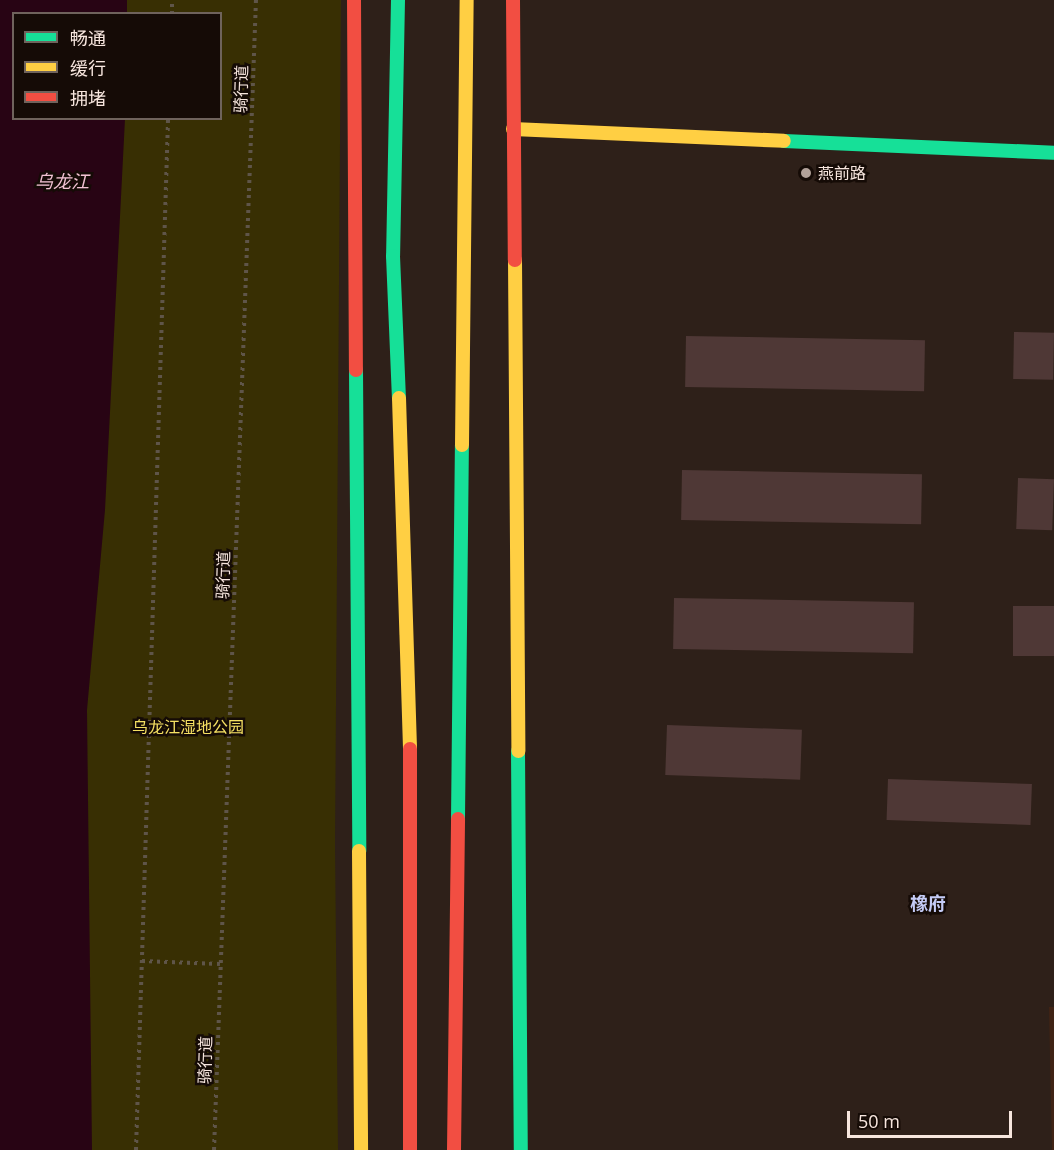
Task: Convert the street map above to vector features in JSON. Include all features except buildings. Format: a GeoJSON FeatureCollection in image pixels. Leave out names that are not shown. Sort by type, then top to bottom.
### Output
{"type":"FeatureCollection","features":[{"type":"Feature","properties":{"kind":"main road"},"geometry":{"type":"LineString","coordinates":[[354,0],[361,1150]]}},
{"type":"Feature","properties":{"kind":"main road"},"geometry":{"type":"LineString","coordinates":[[388,0],[396,65]]}},
{"type":"Feature","properties":{"kind":"main road"},"geometry":{"type":"LineString","coordinates":[[398,0],[393,256],[410,633],[410,1150]]}},
{"type":"Feature","properties":{"kind":"main road"},"geometry":{"type":"LineString","coordinates":[[454,1150],[467,0]]}},
{"type":"Feature","properties":{"kind":"main road"},"geometry":{"type":"LineString","coordinates":[[513,0],[521,1150]]}},
{"type":"Feature","properties":{"kind":"main road"},"geometry":{"type":"LineString","coordinates":[[513,129],[1054,153]]}},
{"type":"Feature","properties":{"kind":"path","name":"骑行道"},"geometry":{"type":"LineString","coordinates":[[214,1150],[256,0]]}},
{"type":"Feature","properties":{"kind":"path"},"geometry":{"type":"LineString","coordinates":[[136,1150],[168,120]]}},
{"type":"Feature","properties":{"kind":"path"},"geometry":{"type":"LineString","coordinates":[[142,961],[220,964]]}},
{"type":"Feature","properties":{"kind":"shaded area"},"geometry":{"type":"Polygon","coordinates":[[[1049,1007],[1054,1007],[1054,1150],[1052,1150],[1049,1007]]]}},
{"type":"Feature","properties":{"kind":"green space","name":"乌龙江湿地公园"},"geometry":{"type":"Polygon","coordinates":[[[80,0],[341,0],[335,844],[338,1150],[52,1150],[31,120],[222,120],[222,12],[80,12],[80,0]]]}},
{"type":"Feature","properties":{"kind":"water","name":"乌龙江"},"geometry":{"type":"Polygon","coordinates":[[[0,0],[127,0],[127,12],[12,12],[12,120],[125,120],[105,510],[87,710],[92,1150],[0,1150],[0,0]]]}},
{"type":"Feature","properties":{"kind":"traffic: fast"},"geometry":{"type":"LineString","coordinates":[[398,0],[393,256],[399,398]]}},
{"type":"Feature","properties":{"kind":"traffic: fast"},"geometry":{"type":"LineString","coordinates":[[784,141],[1054,153]]}},
{"type":"Feature","properties":{"kind":"traffic: fast"},"geometry":{"type":"LineString","coordinates":[[356,370],[359,851]]}},
{"type":"Feature","properties":{"kind":"traffic: fast"},"geometry":{"type":"LineString","coordinates":[[458,819],[462,445]]}},
{"type":"Feature","properties":{"kind":"traffic: fast"},"geometry":{"type":"LineString","coordinates":[[518,751],[521,1150]]}},
{"type":"Feature","properties":{"kind":"traffic: slow"},"geometry":{"type":"LineString","coordinates":[[462,445],[467,0]]}},
{"type":"Feature","properties":{"kind":"traffic: slow"},"geometry":{"type":"LineString","coordinates":[[513,129],[784,141]]}},
{"type":"Feature","properties":{"kind":"traffic: slow"},"geometry":{"type":"LineString","coordinates":[[515,260],[518,751]]}},
{"type":"Feature","properties":{"kind":"traffic: slow"},"geometry":{"type":"LineString","coordinates":[[399,398],[410,749]]}},
{"type":"Feature","properties":{"kind":"traffic: slow"},"geometry":{"type":"LineString","coordinates":[[359,851],[361,1150]]}},
{"type":"Feature","properties":{"kind":"traffic: jam"},"geometry":{"type":"LineString","coordinates":[[354,0],[356,370]]}},
{"type":"Feature","properties":{"kind":"traffic: jam"},"geometry":{"type":"LineString","coordinates":[[513,0],[515,260]]}},
{"type":"Feature","properties":{"kind":"traffic: jam"},"geometry":{"type":"LineString","coordinates":[[410,749],[410,1150]]}},
{"type":"Feature","properties":{"kind":"traffic: jam"},"geometry":{"type":"LineString","coordinates":[[454,1150],[458,819]]}},
{"type":"Feature","properties":{"kind":"place","name":"燕前路"},"geometry":{"type":"Point","coordinates":[806,173]}},
{"type":"Feature","properties":{"kind":"district","name":"橡府"},"geometry":{"type":"Point","coordinates":[928,903]}}]}
